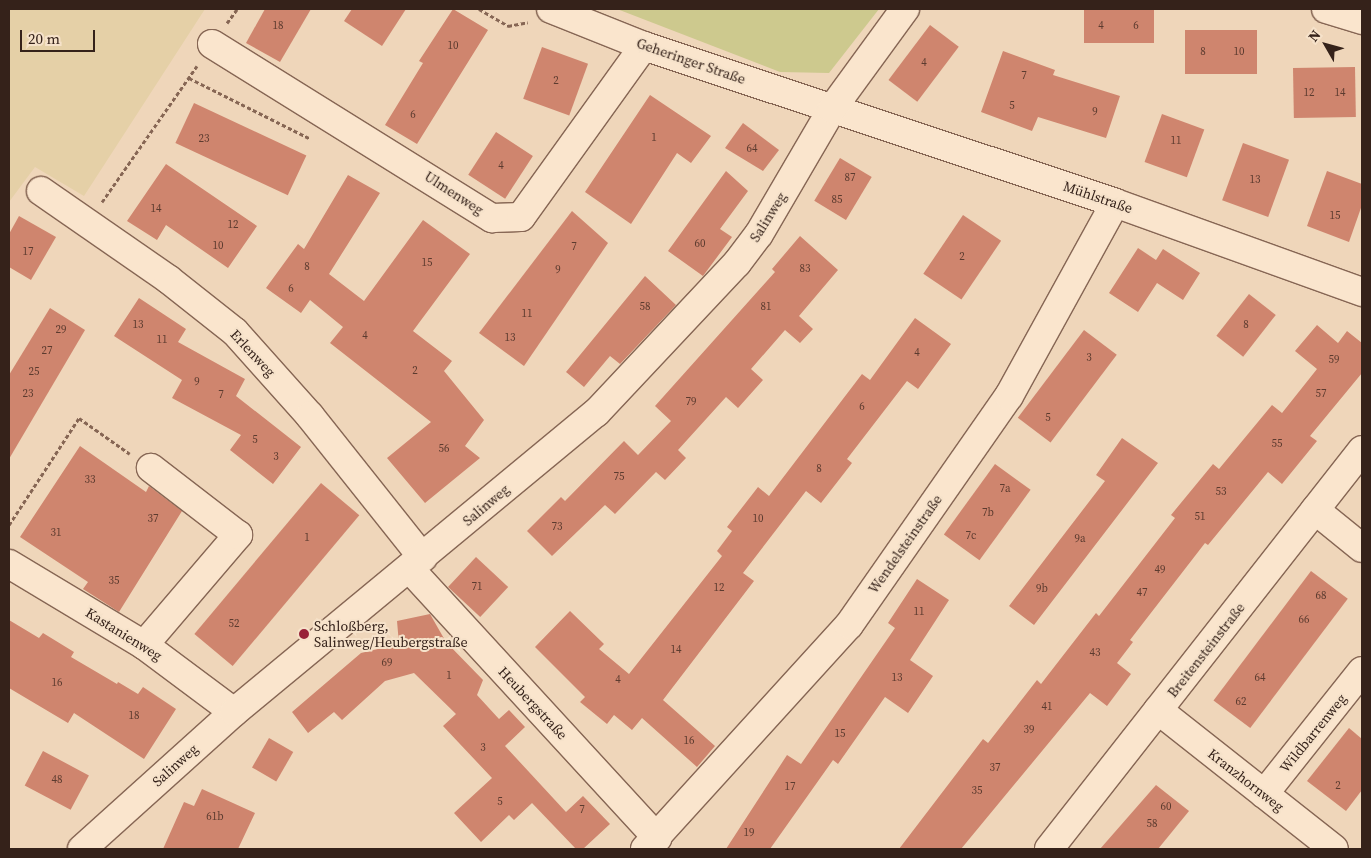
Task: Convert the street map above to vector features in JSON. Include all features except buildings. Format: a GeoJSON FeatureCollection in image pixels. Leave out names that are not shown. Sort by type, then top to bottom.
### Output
{"type":"FeatureCollection","features":[{"type":"Feature","properties":{"kind":"street","name":"Salinweg"},"geometry":{"type":"LineString","coordinates":[[82,849],[234,712],[596,413],[715,288],[760,234],[832,109],[905,9]]}},
{"type":"Feature","properties":{"kind":"street"},"geometry":{"type":"LineString","coordinates":[[1326,9],[1362,20]]}},
{"type":"Feature","properties":{"kind":"street","name":"Geheringer Straße"},"geometry":{"type":"LineString","coordinates":[[558,12],[644,46],[832,109]]}},
{"type":"Feature","properties":{"kind":"street","name":"Ulmenweg"},"geometry":{"type":"LineString","coordinates":[[212,44],[492,218],[521,217],[644,46]]}},
{"type":"Feature","properties":{"kind":"street","name":"Mühlstraße"},"geometry":{"type":"LineString","coordinates":[[832,109],[1115,202],[1362,292]]}},
{"type":"Feature","properties":{"kind":"street","name":"Erlenweg"},"geometry":{"type":"LineString","coordinates":[[41,191],[168,279],[235,332],[310,416],[416,563]]}},
{"type":"Feature","properties":{"kind":"street","name":"Wendelsteinstraße"},"geometry":{"type":"LineString","coordinates":[[651,844],[848,625],[1009,396],[1115,202]]}},
{"type":"Feature","properties":{"kind":"street","name":"Breitensteinstraße"},"geometry":{"type":"LineString","coordinates":[[1049,849],[1362,450]]}},
{"type":"Feature","properties":{"kind":"street"},"geometry":{"type":"LineString","coordinates":[[144,645],[238,534],[151,468]]}},
{"type":"Feature","properties":{"kind":"street"},"geometry":{"type":"LineString","coordinates":[[1315,510],[1362,548]]}},
{"type":"Feature","properties":{"kind":"street","name":"Heubergstraße"},"geometry":{"type":"LineString","coordinates":[[416,563],[651,844]]}},
{"type":"Feature","properties":{"kind":"street","name":"Kastanienweg"},"geometry":{"type":"LineString","coordinates":[[9,564],[144,645],[234,712]]}},
{"type":"Feature","properties":{"kind":"street","name":"Wildbarrenweg"},"geometry":{"type":"LineString","coordinates":[[1264,794],[1362,671]]}},
{"type":"Feature","properties":{"kind":"street","name":"Kranzhornweg"},"geometry":{"type":"LineString","coordinates":[[1158,710],[1334,849]]}},
{"type":"Feature","properties":{"kind":"path"},"geometry":{"type":"LineString","coordinates":[[87,223],[237,9]]}},
{"type":"Feature","properties":{"kind":"path"},"geometry":{"type":"LineString","coordinates":[[479,9],[508,26],[558,12]]}},
{"type":"Feature","properties":{"kind":"path"},"geometry":{"type":"LineString","coordinates":[[9,525],[79,418],[151,468]]}},
{"type":"Feature","properties":{"kind":"shaded area"},"geometry":{"type":"Polygon","coordinates":[[[9,9],[205,9],[84,196],[35,167],[9,202],[9,9]]]}},
{"type":"Feature","properties":{"kind":"shaded area"},"geometry":{"type":"Polygon","coordinates":[[[617,9],[879,9],[829,73],[780,72],[617,9]]]}},
{"type":"Feature","properties":{"kind":"place","name":"Schloßberg, Salinweg/Heubergstraße"},"geometry":{"type":"Point","coordinates":[304,634]}}]}
